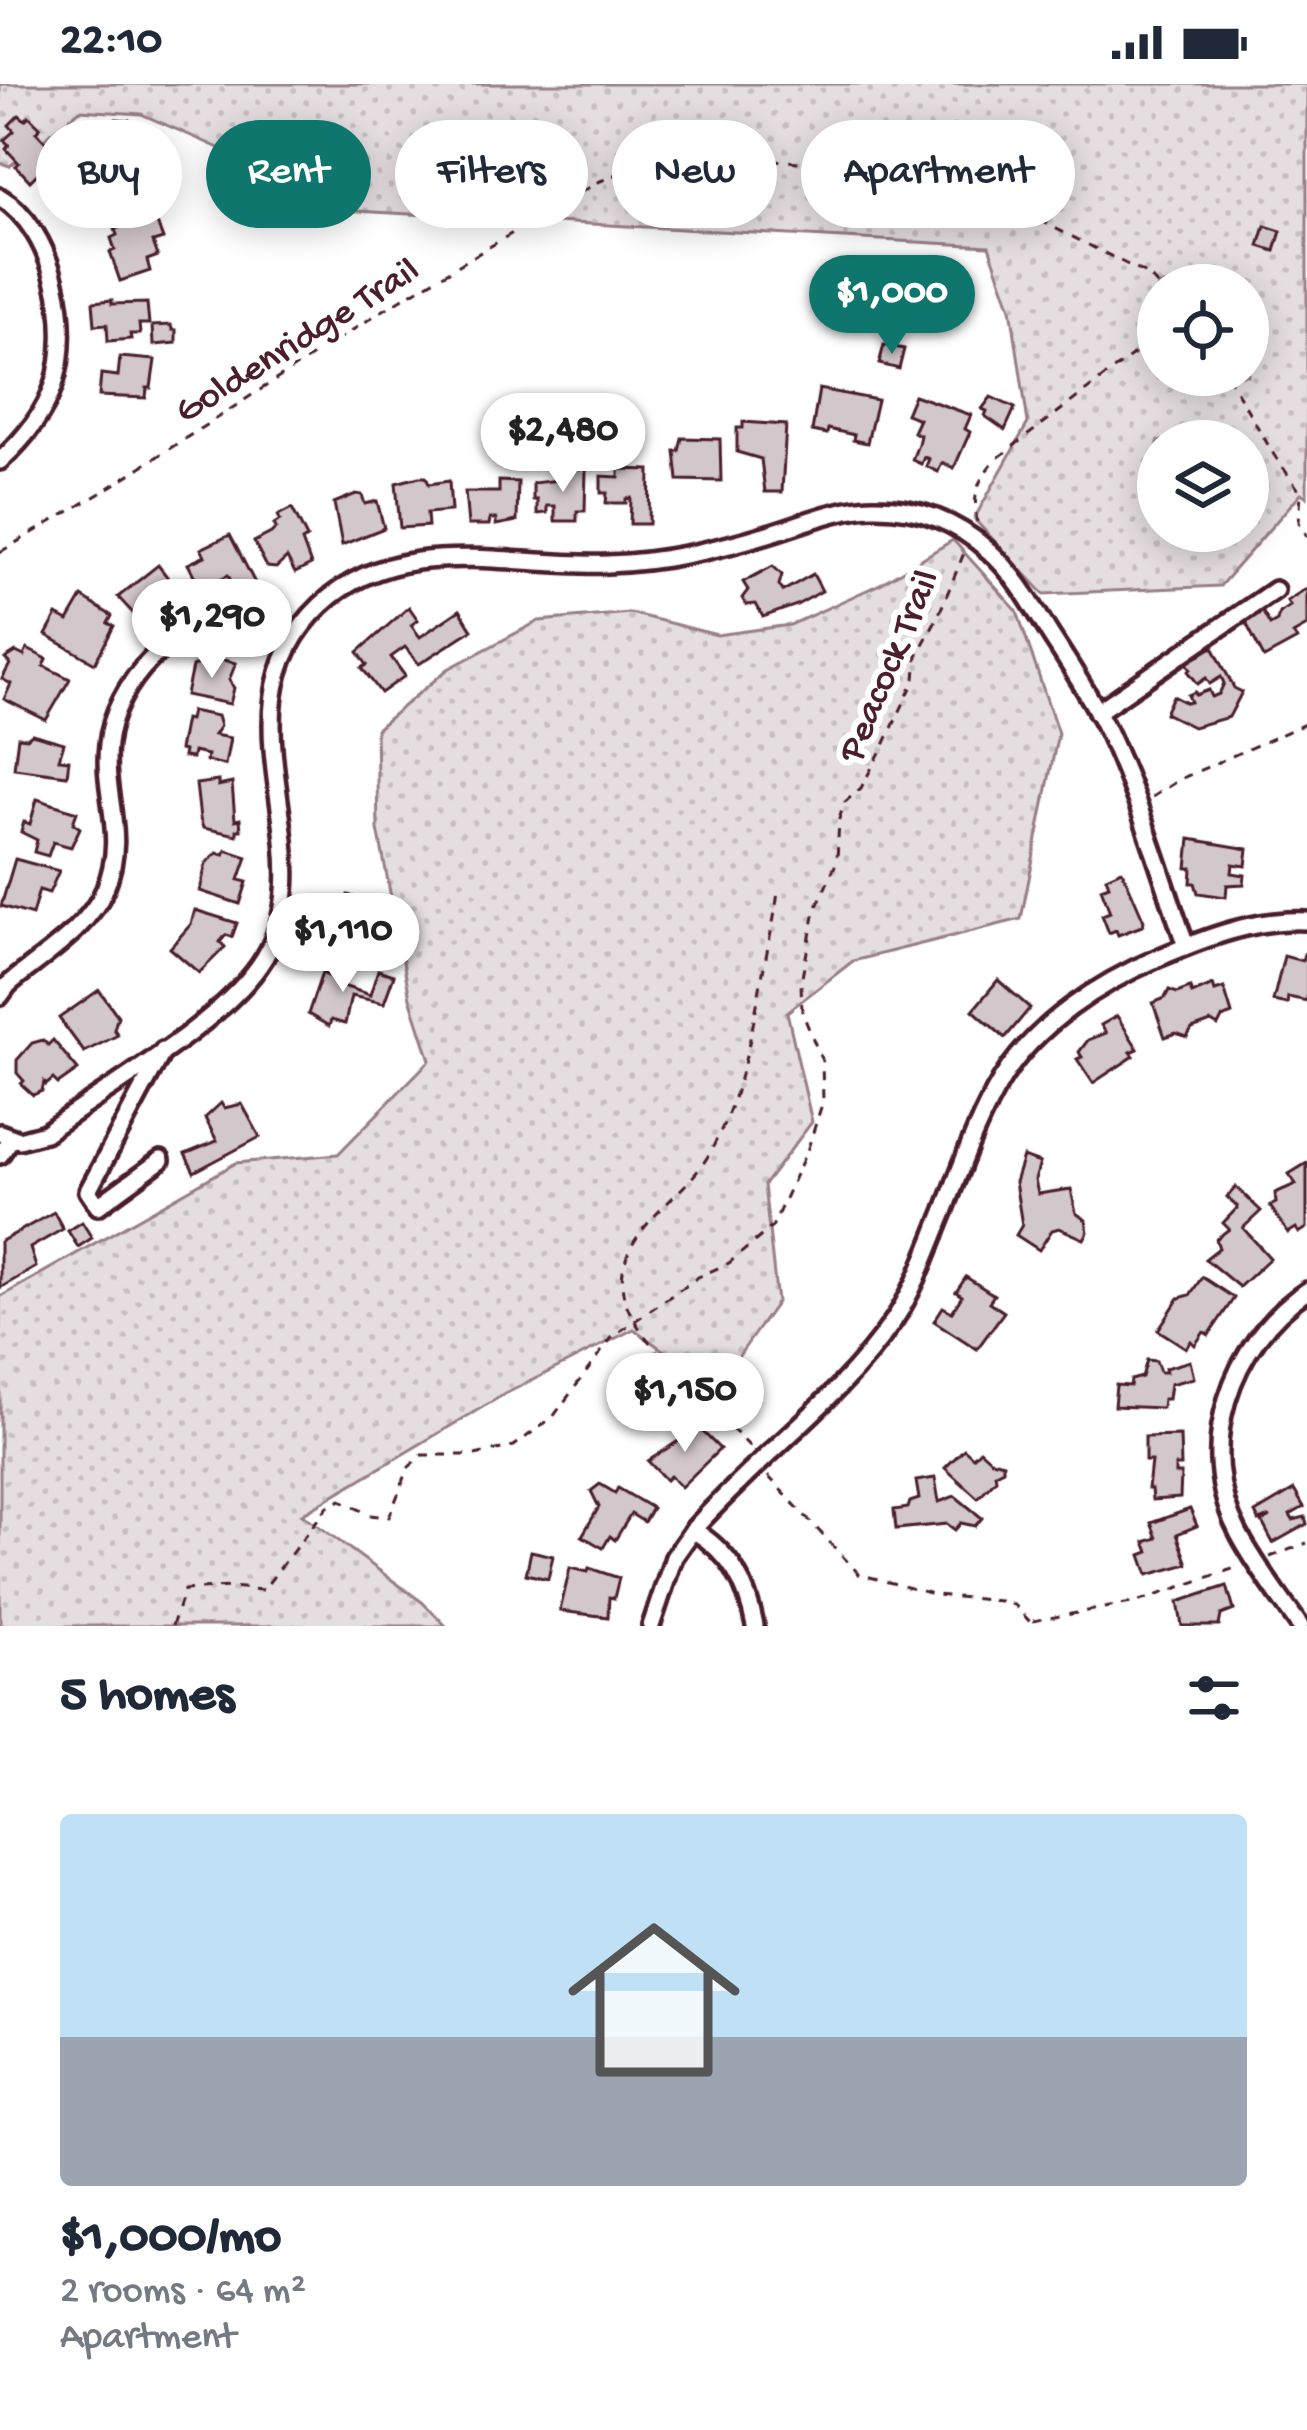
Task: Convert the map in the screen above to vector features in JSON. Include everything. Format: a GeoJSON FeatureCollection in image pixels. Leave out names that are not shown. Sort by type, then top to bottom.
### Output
{"type":"FeatureCollection","features":[{"type":"Feature","properties":{"kind":"street"},"geometry":{"type":"LineString","coordinates":[[0,197],[16,206],[51,262],[63,327],[56,382],[46,404],[23,440],[0,460]]}},
{"type":"Feature","properties":{"kind":"street"},"geometry":{"type":"LineString","coordinates":[[0,1155],[6,1136],[26,1140],[45,1132],[228,1002],[261,964],[278,927],[285,866],[270,706],[289,644],[321,605],[354,581],[409,561],[497,558],[639,563],[696,554],[870,507],[933,515],[971,537],[1006,567],[1096,712],[1186,946]]}},
{"type":"Feature","properties":{"kind":"street"},"geometry":{"type":"LineString","coordinates":[[1096,712],[1275,590]]}},
{"type":"Feature","properties":{"kind":"street"},"geometry":{"type":"LineString","coordinates":[[0,996],[97,906],[107,885],[118,837],[107,772],[108,740],[120,701],[141,669],[175,640],[208,625],[250,626],[289,644]]}},
{"type":"Feature","properties":{"kind":"street"},"geometry":{"type":"LineString","coordinates":[[651,1626],[674,1557],[693,1530],[836,1388],[894,1320],[922,1267],[977,1128],[1003,1077],[1033,1040],[1111,981],[1186,946],[1250,926],[1307,921]]}},
{"type":"Feature","properties":{"kind":"street"},"geometry":{"type":"LineString","coordinates":[[161,1160],[98,1206],[88,1191],[165,1048]]}},
{"type":"Feature","properties":{"kind":"street"},"geometry":{"type":"LineString","coordinates":[[1300,1626],[1238,1532],[1226,1502],[1219,1444],[1232,1380],[1257,1337],[1307,1291]]}},
{"type":"Feature","properties":{"kind":"street"},"geometry":{"type":"LineString","coordinates":[[693,1530],[722,1552],[741,1576],[755,1626]]}},
{"type":"Feature","properties":{"kind":"path","name":"Goldenridge Trail"},"geometry":{"type":"LineString","coordinates":[[0,552],[104,491],[382,311],[598,182],[680,153],[999,177],[1039,220],[1137,269]]}},
{"type":"Feature","properties":{"kind":"path","name":"Peacock Trail"},"geometry":{"type":"LineString","coordinates":[[172,1626],[184,1590],[231,1586],[263,1590],[328,1506],[341,1500],[370,1515],[389,1517],[409,1467],[422,1455],[476,1456],[514,1446],[553,1417],[613,1336],[698,1277],[730,1263],[772,1228],[808,1148],[825,1085],[822,1061],[802,1012],[801,982],[815,910],[837,861],[839,819],[845,802],[861,788],[915,679],[917,656],[977,526],[973,497],[981,475],[1137,352]]}},
{"type":"Feature","properties":{"kind":"path"},"geometry":{"type":"LineString","coordinates":[[1240,396],[1301,493],[1299,522],[1307,536]]}},
{"type":"Feature","properties":{"kind":"path"},"geometry":{"type":"LineString","coordinates":[[1136,808],[1180,779],[1307,723]]}},
{"type":"Feature","properties":{"kind":"path"},"geometry":{"type":"LineString","coordinates":[[778,891],[757,1022],[730,1114],[704,1162],[638,1236],[625,1261],[623,1292],[634,1322],[859,1574],[936,1595],[1000,1600],[1014,1605],[1033,1623],[1137,1602],[1307,1543]]}},
{"type":"Feature","properties":{"kind":"shaded area"},"geometry":{"type":"Polygon","coordinates":[[[0,84],[1307,84],[1307,497],[1301,493],[1269,530],[1269,420],[1137,420],[1137,552],[1250,552],[1220,586],[1044,594],[974,519],[1028,423],[1011,308],[989,246],[663,228],[777,228],[777,120],[612,120],[612,225],[588,224],[588,120],[395,120],[395,213],[371,212],[371,120],[206,120],[206,142],[182,132],[182,120],[80,110],[68,120],[36,120],[36,145],[10,166],[0,163],[0,84]]]}},
{"type":"Feature","properties":{"kind":"shaded area"},"geometry":{"type":"Polygon","coordinates":[[[953,540],[1017,611],[1058,733],[1021,919],[853,961],[787,1012],[812,1122],[764,1185],[777,1302],[709,1398],[664,1351],[634,1329],[503,1395],[302,1514],[422,1602],[446,1626],[0,1626],[0,1297],[236,1163],[338,1154],[430,1060],[410,998],[378,829],[376,729],[448,669],[539,621],[630,613],[717,635],[790,625],[880,584],[953,540]]]}},
{"type":"Feature","properties":{"kind":"building"},"geometry":{"type":"Polygon","coordinates":[[[19,115],[36,123],[36,175],[30,181],[6,149],[9,145],[4,140],[14,131],[9,125],[19,115]]]}},
{"type":"Feature","properties":{"kind":"building"},"geometry":{"type":"Polygon","coordinates":[[[1265,226],[1281,231],[1275,251],[1259,246],[1265,226]]]}},
{"type":"Feature","properties":{"kind":"building"},"geometry":{"type":"Polygon","coordinates":[[[159,228],[163,239],[153,242],[158,256],[147,260],[150,271],[120,281],[110,252],[115,250],[111,238],[117,235],[115,229],[159,228]]]}},
{"type":"Feature","properties":{"kind":"building"},"geometry":{"type":"Polygon","coordinates":[[[112,300],[112,304],[147,303],[149,324],[139,324],[140,334],[130,334],[131,339],[108,341],[107,324],[95,325],[93,302],[112,300]]]}},
{"type":"Feature","properties":{"kind":"building"},"geometry":{"type":"Polygon","coordinates":[[[171,325],[176,343],[153,345],[152,326],[171,325]]]}},
{"type":"Feature","properties":{"kind":"building"},"geometry":{"type":"Polygon","coordinates":[[[884,345],[904,349],[899,369],[879,364],[884,345]]]}},
{"type":"Feature","properties":{"kind":"building"},"geometry":{"type":"Polygon","coordinates":[[[120,357],[155,360],[146,398],[99,396],[101,374],[118,376],[120,357]]]}},
{"type":"Feature","properties":{"kind":"building"},"geometry":{"type":"Polygon","coordinates":[[[819,389],[877,400],[867,443],[828,429],[827,434],[812,431],[819,389]]]}},
{"type":"Feature","properties":{"kind":"building"},"geometry":{"type":"Polygon","coordinates":[[[914,395],[971,415],[965,429],[970,432],[954,468],[942,463],[938,472],[926,466],[929,459],[924,457],[921,464],[912,460],[920,435],[913,432],[919,419],[906,414],[914,395]]]}},
{"type":"Feature","properties":{"kind":"building"},"geometry":{"type":"Polygon","coordinates":[[[991,397],[1015,408],[1005,430],[982,409],[991,397]]]}},
{"type":"Feature","properties":{"kind":"building"},"geometry":{"type":"Polygon","coordinates":[[[743,422],[786,425],[782,492],[765,492],[761,459],[737,452],[737,428],[743,428],[743,422]]]}},
{"type":"Feature","properties":{"kind":"building"},"geometry":{"type":"Polygon","coordinates":[[[682,438],[720,439],[721,481],[678,480],[675,451],[682,438]]]}},
{"type":"Feature","properties":{"kind":"building"},"geometry":{"type":"Polygon","coordinates":[[[565,468],[586,469],[585,511],[577,511],[577,521],[555,521],[555,506],[537,514],[537,500],[533,500],[533,483],[558,480],[565,468]]]}},
{"type":"Feature","properties":{"kind":"building"},"geometry":{"type":"Polygon","coordinates":[[[619,469],[650,470],[649,524],[630,524],[631,498],[626,503],[606,503],[601,476],[619,477],[619,469]]]}},
{"type":"Feature","properties":{"kind":"building"},"geometry":{"type":"Polygon","coordinates":[[[426,477],[429,484],[449,481],[451,511],[427,513],[428,526],[400,528],[396,483],[426,477]]]}},
{"type":"Feature","properties":{"kind":"building"},"geometry":{"type":"Polygon","coordinates":[[[499,481],[518,482],[517,521],[496,525],[496,519],[490,519],[489,525],[468,525],[465,492],[499,492],[499,481]]]}},
{"type":"Feature","properties":{"kind":"building"},"geometry":{"type":"Polygon","coordinates":[[[362,495],[365,504],[377,501],[384,528],[342,545],[334,503],[362,495]]]}},
{"type":"Feature","properties":{"kind":"building"},"geometry":{"type":"Polygon","coordinates":[[[292,508],[307,538],[302,541],[311,565],[295,573],[287,558],[276,568],[267,567],[254,542],[271,533],[280,520],[278,515],[292,508]]]}},
{"type":"Feature","properties":{"kind":"building"},"geometry":{"type":"Polygon","coordinates":[[[230,535],[256,585],[237,594],[228,575],[206,586],[202,578],[197,581],[188,564],[205,556],[201,549],[230,535]]]}},
{"type":"Feature","properties":{"kind":"building"},"geometry":{"type":"Polygon","coordinates":[[[158,565],[175,587],[156,605],[159,610],[142,623],[118,597],[158,565]]]}},
{"type":"Feature","properties":{"kind":"building"},"geometry":{"type":"Polygon","coordinates":[[[773,566],[782,575],[779,585],[783,591],[813,574],[822,591],[763,617],[756,604],[746,605],[742,598],[748,590],[743,582],[773,566]]]}},
{"type":"Feature","properties":{"kind":"building"},"geometry":{"type":"Polygon","coordinates":[[[1307,588],[1307,626],[1293,634],[1297,640],[1264,658],[1244,619],[1261,609],[1270,625],[1290,606],[1287,601],[1307,588]]]}},
{"type":"Feature","properties":{"kind":"building"},"geometry":{"type":"Polygon","coordinates":[[[82,597],[112,616],[108,623],[114,626],[95,663],[46,635],[57,615],[68,621],[82,597]]]}},
{"type":"Feature","properties":{"kind":"building"},"geometry":{"type":"Polygon","coordinates":[[[409,607],[418,620],[411,625],[420,637],[460,610],[472,630],[419,664],[405,647],[391,657],[405,676],[381,693],[362,668],[367,665],[358,652],[409,607]]]}},
{"type":"Feature","properties":{"kind":"building"},"geometry":{"type":"Polygon","coordinates":[[[1213,647],[1234,688],[1242,692],[1229,717],[1193,727],[1165,713],[1173,696],[1187,703],[1191,702],[1188,695],[1195,692],[1219,694],[1224,683],[1221,677],[1198,684],[1188,671],[1187,663],[1213,647]]]}},
{"type":"Feature","properties":{"kind":"building"},"geometry":{"type":"Polygon","coordinates":[[[27,649],[47,659],[44,666],[70,679],[46,720],[4,699],[11,684],[2,679],[10,664],[5,659],[16,652],[24,656],[27,649]]]}},
{"type":"Feature","properties":{"kind":"building"},"geometry":{"type":"Polygon","coordinates":[[[210,657],[236,663],[229,680],[234,688],[230,704],[186,695],[192,667],[210,657]]]}},
{"type":"Feature","properties":{"kind":"building"},"geometry":{"type":"Polygon","coordinates":[[[191,711],[217,716],[220,726],[214,735],[230,738],[225,765],[193,752],[192,758],[183,757],[184,751],[179,750],[191,711]]]}},
{"type":"Feature","properties":{"kind":"building"},"geometry":{"type":"Polygon","coordinates":[[[32,734],[64,743],[59,759],[69,760],[67,775],[14,768],[18,737],[32,734]]]}},
{"type":"Feature","properties":{"kind":"building"},"geometry":{"type":"Polygon","coordinates":[[[218,781],[218,786],[232,783],[235,820],[240,819],[237,835],[203,828],[196,784],[218,781]]]}},
{"type":"Feature","properties":{"kind":"building"},"geometry":{"type":"Polygon","coordinates":[[[37,799],[77,812],[73,823],[80,828],[71,847],[53,842],[48,856],[34,852],[37,840],[21,832],[24,822],[30,824],[37,799]]]}},
{"type":"Feature","properties":{"kind":"building"},"geometry":{"type":"Polygon","coordinates":[[[1190,839],[1248,849],[1246,866],[1233,864],[1232,873],[1245,875],[1244,884],[1227,885],[1226,897],[1198,893],[1191,883],[1192,868],[1187,868],[1190,839]]]}},
{"type":"Feature","properties":{"kind":"building"},"geometry":{"type":"Polygon","coordinates":[[[226,850],[247,857],[239,880],[247,882],[240,904],[200,891],[206,863],[226,850]]]}},
{"type":"Feature","properties":{"kind":"building"},"geometry":{"type":"Polygon","coordinates":[[[15,859],[59,871],[49,893],[39,890],[32,915],[1,906],[15,859]]]}},
{"type":"Feature","properties":{"kind":"building"},"geometry":{"type":"Polygon","coordinates":[[[1122,870],[1144,921],[1118,935],[1116,930],[1109,933],[1102,915],[1110,912],[1101,888],[1109,885],[1106,877],[1122,870]]]}},
{"type":"Feature","properties":{"kind":"building"},"geometry":{"type":"Polygon","coordinates":[[[348,895],[379,906],[373,922],[400,932],[394,950],[337,930],[339,924],[333,922],[348,895]]]}},
{"type":"Feature","properties":{"kind":"building"},"geometry":{"type":"Polygon","coordinates":[[[195,910],[237,923],[232,937],[226,935],[220,942],[225,947],[199,973],[170,948],[191,924],[195,910]]]}},
{"type":"Feature","properties":{"kind":"building"},"geometry":{"type":"Polygon","coordinates":[[[1304,954],[1307,1001],[1288,997],[1287,1004],[1273,1001],[1284,956],[1302,961],[1304,954]]]}},
{"type":"Feature","properties":{"kind":"building"},"geometry":{"type":"Polygon","coordinates":[[[331,961],[343,965],[337,984],[370,995],[378,970],[394,975],[384,1003],[351,996],[345,1024],[331,1020],[329,1026],[308,1014],[322,973],[329,976],[331,961]]]}},
{"type":"Feature","properties":{"kind":"building"},"geometry":{"type":"Polygon","coordinates":[[[998,980],[1030,1008],[1005,1038],[973,1010],[998,980]]]}},
{"type":"Feature","properties":{"kind":"building"},"geometry":{"type":"Polygon","coordinates":[[[1213,985],[1215,991],[1224,988],[1232,1014],[1218,1026],[1211,1022],[1192,1029],[1187,1037],[1176,1033],[1165,1037],[1153,1003],[1165,998],[1169,990],[1177,993],[1190,988],[1192,994],[1213,985]]]}},
{"type":"Feature","properties":{"kind":"building"},"geometry":{"type":"Polygon","coordinates":[[[99,990],[118,1016],[114,1029],[118,1035],[84,1052],[59,1018],[99,990]]]}},
{"type":"Feature","properties":{"kind":"building"},"geometry":{"type":"Polygon","coordinates":[[[1117,1016],[1138,1049],[1093,1083],[1077,1059],[1082,1057],[1079,1052],[1088,1040],[1106,1033],[1101,1025],[1117,1016]]]}},
{"type":"Feature","properties":{"kind":"building"},"geometry":{"type":"Polygon","coordinates":[[[43,1040],[48,1045],[53,1040],[78,1070],[58,1084],[53,1079],[44,1082],[42,1091],[33,1095],[21,1084],[17,1060],[32,1043],[43,1040]]]}},
{"type":"Feature","properties":{"kind":"building"},"geometry":{"type":"Polygon","coordinates":[[[221,1103],[224,1108],[242,1104],[260,1137],[194,1172],[185,1154],[217,1141],[205,1118],[221,1103]]]}},
{"type":"Feature","properties":{"kind":"building"},"geometry":{"type":"Polygon","coordinates":[[[1023,1157],[1040,1163],[1035,1180],[1038,1194],[1071,1189],[1076,1213],[1086,1220],[1084,1239],[1059,1228],[1052,1230],[1039,1250],[1016,1235],[1022,1225],[1015,1182],[1023,1157]]]}},
{"type":"Feature","properties":{"kind":"building"},"geometry":{"type":"Polygon","coordinates":[[[1307,1163],[1307,1228],[1288,1233],[1270,1206],[1276,1203],[1275,1193],[1296,1184],[1289,1174],[1307,1163]]]}},
{"type":"Feature","properties":{"kind":"building"},"geometry":{"type":"Polygon","coordinates":[[[1236,1187],[1261,1211],[1243,1228],[1270,1258],[1239,1287],[1205,1259],[1219,1248],[1216,1239],[1229,1229],[1223,1223],[1238,1207],[1227,1197],[1236,1187]]]}},
{"type":"Feature","properties":{"kind":"building"},"geometry":{"type":"Polygon","coordinates":[[[54,1212],[63,1229],[30,1248],[36,1267],[0,1288],[0,1242],[54,1212]]]}},
{"type":"Feature","properties":{"kind":"building"},"geometry":{"type":"Polygon","coordinates":[[[82,1222],[92,1238],[78,1247],[68,1231],[82,1222]]]}},
{"type":"Feature","properties":{"kind":"building"},"geometry":{"type":"Polygon","coordinates":[[[966,1277],[994,1295],[989,1302],[1004,1312],[977,1349],[934,1321],[943,1307],[952,1312],[962,1296],[956,1292],[966,1277]]]}},
{"type":"Feature","properties":{"kind":"building"},"geometry":{"type":"Polygon","coordinates":[[[1202,1277],[1234,1298],[1209,1335],[1204,1332],[1195,1345],[1191,1341],[1186,1348],[1158,1330],[1179,1298],[1190,1295],[1202,1277]]]}},
{"type":"Feature","properties":{"kind":"building"},"geometry":{"type":"Polygon","coordinates":[[[1147,1360],[1156,1361],[1160,1372],[1190,1361],[1194,1378],[1170,1384],[1162,1408],[1114,1406],[1116,1385],[1130,1386],[1131,1380],[1142,1377],[1147,1360]]]}},
{"type":"Feature","properties":{"kind":"building"},"geometry":{"type":"Polygon","coordinates":[[[691,1420],[720,1449],[681,1487],[670,1476],[666,1480],[648,1461],[683,1438],[678,1432],[691,1420]]]}},
{"type":"Feature","properties":{"kind":"building"},"geometry":{"type":"Polygon","coordinates":[[[1180,1436],[1181,1466],[1175,1466],[1175,1474],[1181,1474],[1180,1498],[1152,1500],[1145,1437],[1180,1436]]]}},
{"type":"Feature","properties":{"kind":"building"},"geometry":{"type":"Polygon","coordinates":[[[964,1449],[973,1457],[980,1450],[1003,1463],[996,1479],[978,1498],[945,1468],[964,1449]]]}},
{"type":"Feature","properties":{"kind":"building"},"geometry":{"type":"Polygon","coordinates":[[[935,1478],[939,1502],[955,1496],[982,1518],[975,1526],[961,1523],[955,1530],[947,1524],[896,1529],[894,1510],[908,1508],[919,1499],[916,1481],[935,1478]]]}},
{"type":"Feature","properties":{"kind":"building"},"geometry":{"type":"Polygon","coordinates":[[[600,1484],[615,1493],[618,1488],[652,1508],[644,1522],[631,1514],[615,1540],[610,1536],[603,1548],[582,1536],[599,1507],[591,1491],[600,1484]]]}},
{"type":"Feature","properties":{"kind":"building"},"geometry":{"type":"Polygon","coordinates":[[[1294,1490],[1304,1507],[1290,1515],[1293,1520],[1305,1517],[1307,1524],[1273,1543],[1262,1522],[1271,1517],[1259,1521],[1255,1513],[1294,1490]]]}},
{"type":"Feature","properties":{"kind":"building"},"geometry":{"type":"Polygon","coordinates":[[[1190,1509],[1197,1526],[1177,1534],[1188,1564],[1148,1575],[1141,1555],[1149,1552],[1145,1542],[1157,1538],[1151,1523],[1190,1509]]]}},
{"type":"Feature","properties":{"kind":"building"},"geometry":{"type":"Polygon","coordinates":[[[531,1551],[553,1556],[548,1579],[526,1574],[531,1551]]]}},
{"type":"Feature","properties":{"kind":"building"},"geometry":{"type":"Polygon","coordinates":[[[570,1568],[588,1572],[589,1568],[619,1578],[614,1598],[609,1597],[608,1617],[560,1611],[570,1568]]]}},
{"type":"Feature","properties":{"kind":"building"},"geometry":{"type":"Polygon","coordinates":[[[1227,1586],[1234,1610],[1221,1615],[1219,1626],[1182,1626],[1178,1602],[1227,1586]]]}}]}
